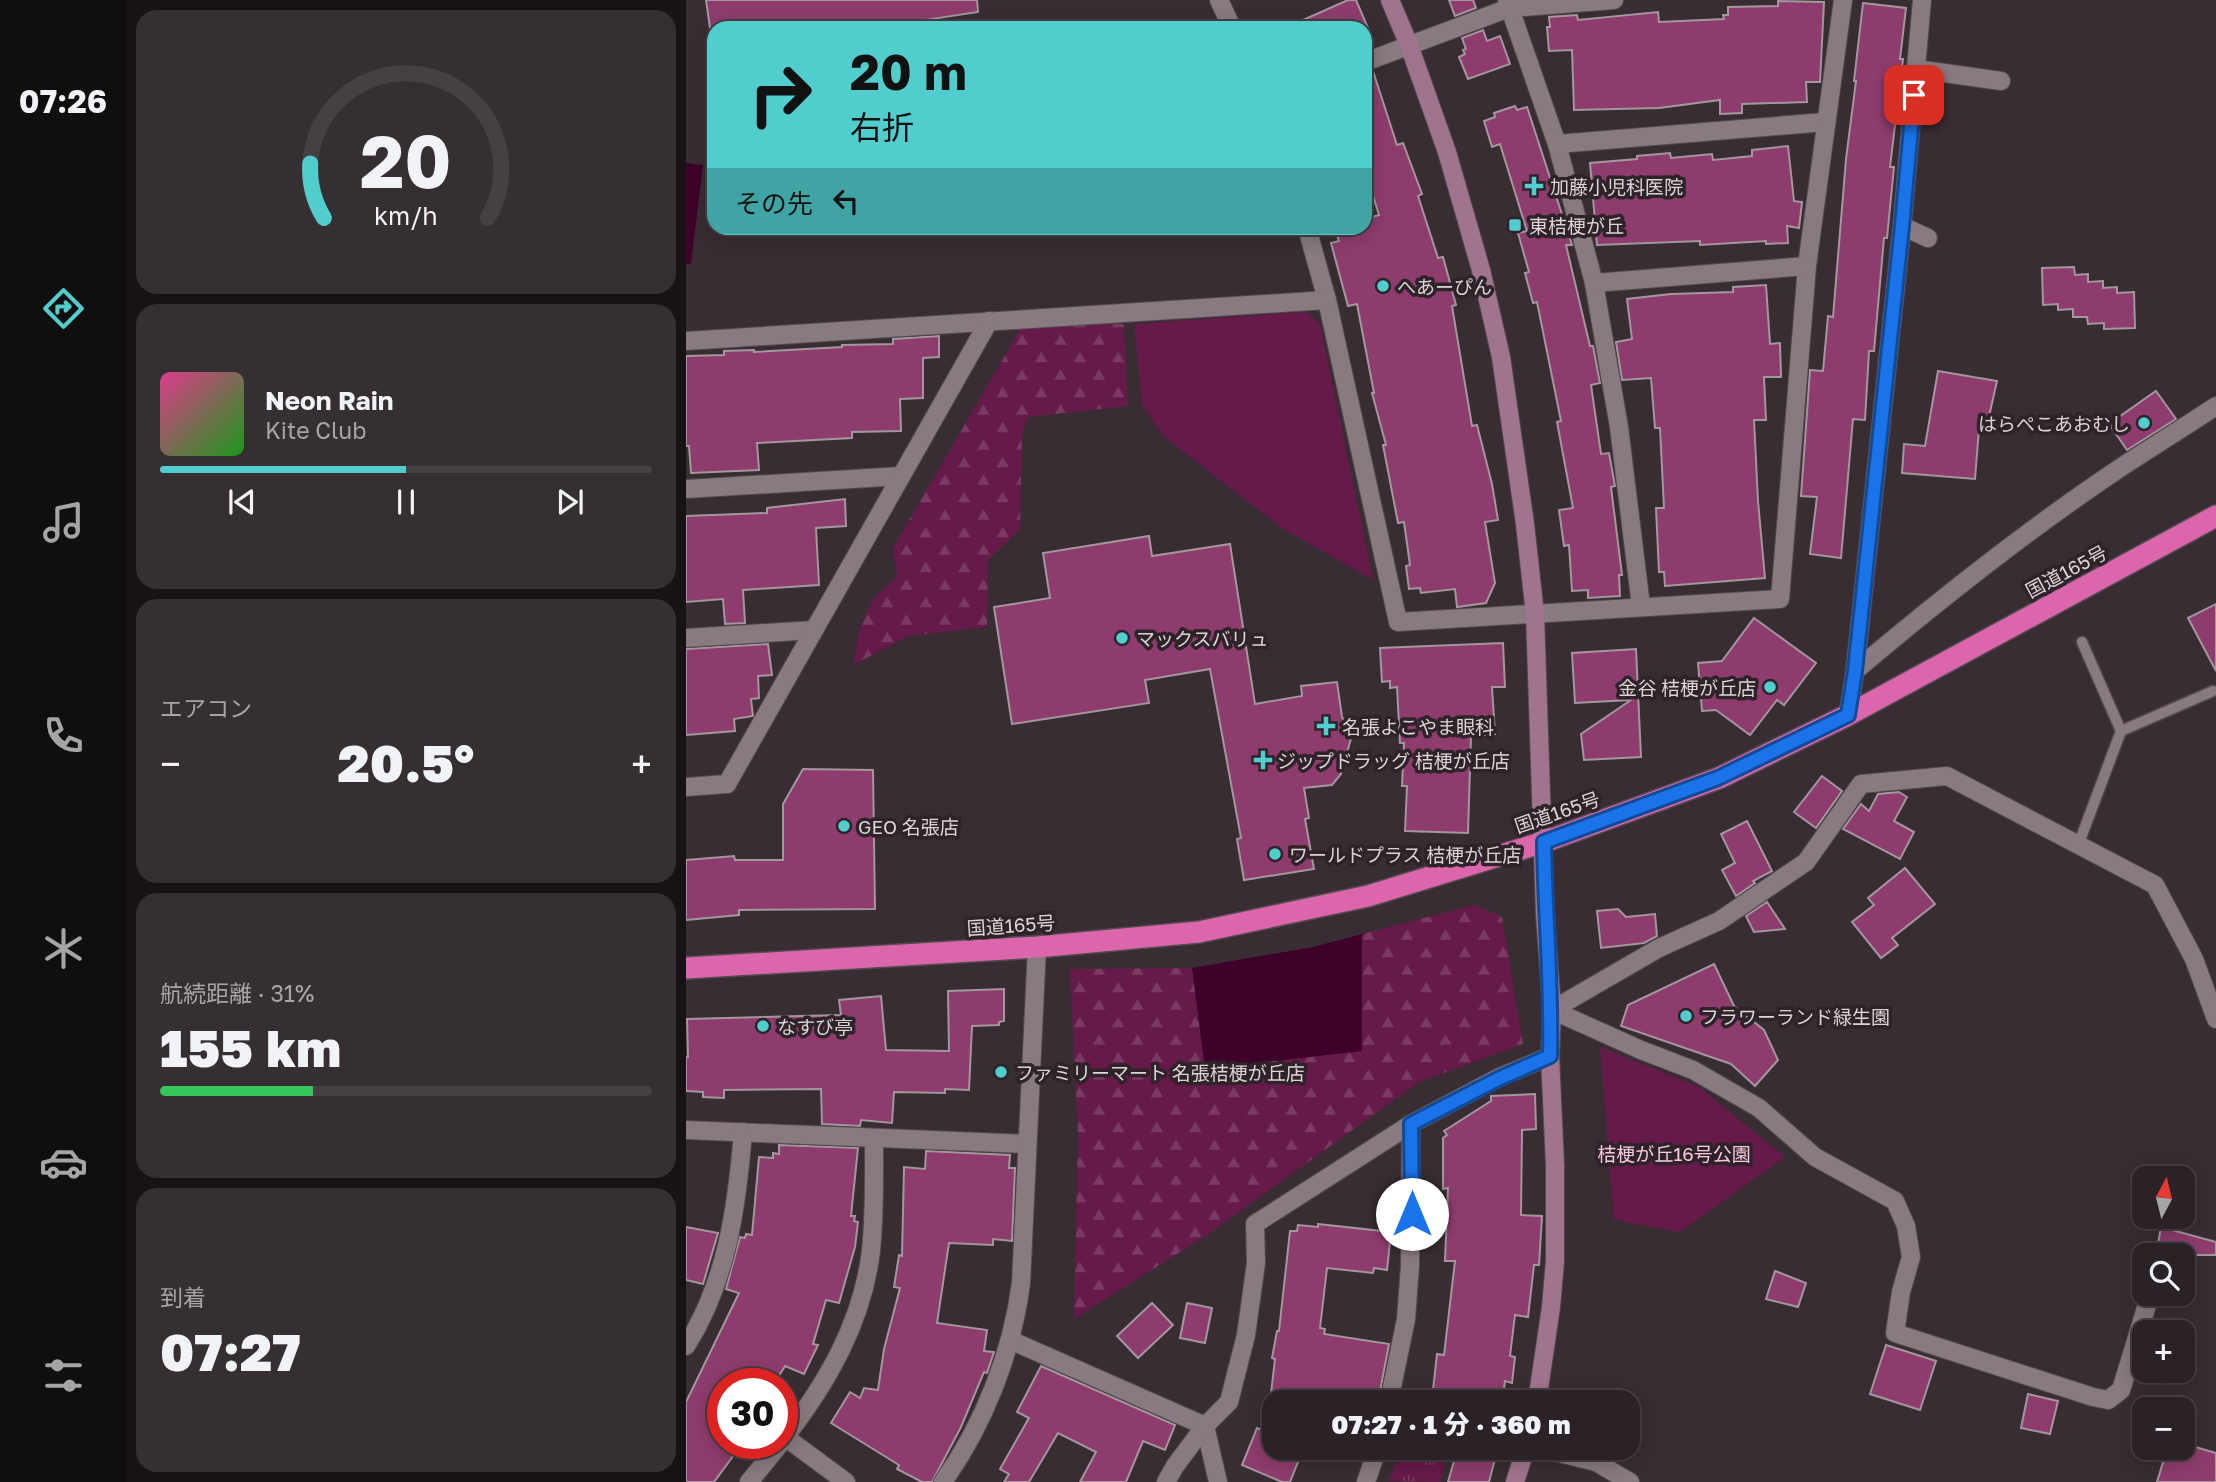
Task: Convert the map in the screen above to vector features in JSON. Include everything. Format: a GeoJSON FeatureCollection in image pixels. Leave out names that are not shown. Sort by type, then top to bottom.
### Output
{"type":"FeatureCollection","features":[{"type":"Feature","properties":{"kind":"highway","name":"国道165号"},"geometry":{"type":"LineString","coordinates":[[686,968],[1037,947],[1199,932],[1368,896],[1544,842],[1718,778],[1848,715],[2216,516]]}},
{"type":"Feature","properties":{"kind":"street"},"geometry":{"type":"LineString","coordinates":[[1219,0],[1229,21]]}},
{"type":"Feature","properties":{"kind":"street"},"geometry":{"type":"LineString","coordinates":[[1390,0],[1409,45],[1465,209],[1502,357],[1535,614],[1545,914],[1552,1010],[1550,1056],[1555,1164],[1555,1261],[1550,1320],[1539,1390]]}},
{"type":"Feature","properties":{"kind":"street"},"geometry":{"type":"LineString","coordinates":[[1372,59],[1508,4],[1615,0]]}},
{"type":"Feature","properties":{"kind":"street"},"geometry":{"type":"LineString","coordinates":[[1309,235],[1327,300],[1398,622],[1780,599],[1807,266],[1843,0]]}},
{"type":"Feature","properties":{"kind":"street"},"geometry":{"type":"LineString","coordinates":[[1848,715],[1855,671],[1902,226],[1922,0]]}},
{"type":"Feature","properties":{"kind":"street"},"geometry":{"type":"LineString","coordinates":[[1508,4],[1557,144],[1594,283],[1619,428],[1641,606]]}},
{"type":"Feature","properties":{"kind":"street"},"geometry":{"type":"LineString","coordinates":[[1916,69],[2001,81]]}},
{"type":"Feature","properties":{"kind":"street"},"geometry":{"type":"LineString","coordinates":[[1557,144],[1825,122]]}},
{"type":"Feature","properties":{"kind":"street"},"geometry":{"type":"LineString","coordinates":[[1902,226],[1928,238]]}},
{"type":"Feature","properties":{"kind":"street"},"geometry":{"type":"LineString","coordinates":[[1594,283],[1807,266]]}},
{"type":"Feature","properties":{"kind":"street"},"geometry":{"type":"LineString","coordinates":[[686,341],[1327,300]]}},
{"type":"Feature","properties":{"kind":"street"},"geometry":{"type":"LineString","coordinates":[[686,787],[727,785],[989,321]]}},
{"type":"Feature","properties":{"kind":"street"},"geometry":{"type":"LineString","coordinates":[[1855,671],[2025,535],[2116,471],[2216,406]]}},
{"type":"Feature","properties":{"kind":"street"},"geometry":{"type":"LineString","coordinates":[[686,489],[901,476]]}},
{"type":"Feature","properties":{"kind":"street"},"geometry":{"type":"LineString","coordinates":[[686,638],[814,630]]}},
{"type":"Feature","properties":{"kind":"street"},"geometry":{"type":"LineString","coordinates":[[1552,1010],[1659,948],[1719,921],[1806,862],[1861,784],[1947,776],[2155,885],[2194,959],[2216,1020]]}},
{"type":"Feature","properties":{"kind":"street"},"geometry":{"type":"LineString","coordinates":[[943,1482],[982,1415],[1010,1340],[1021,1283],[1037,947]]}},
{"type":"Feature","properties":{"kind":"street"},"geometry":{"type":"LineString","coordinates":[[1552,1010],[1693,1070],[1759,1108],[1815,1157],[1895,1201],[1906,1226],[1911,1257],[1901,1292],[1895,1333],[2093,1397],[2108,1399],[2121,1390],[2147,1306]]}},
{"type":"Feature","properties":{"kind":"street"},"geometry":{"type":"LineString","coordinates":[[1167,1482],[1175,1466],[1205,1426],[1229,1402],[1246,1335],[1256,1263],[1255,1224],[1411,1124],[1498,1079],[1550,1056]]}},
{"type":"Feature","properties":{"kind":"street"},"geometry":{"type":"LineString","coordinates":[[1391,1390],[1406,1319],[1410,1266],[1411,1124]]}},
{"type":"Feature","properties":{"kind":"street"},"geometry":{"type":"LineString","coordinates":[[686,1130],[1027,1144]]}},
{"type":"Feature","properties":{"kind":"street"},"geometry":{"type":"LineString","coordinates":[[687,1341],[717,1280],[730,1237],[737,1202],[743,1132]]}},
{"type":"Feature","properties":{"kind":"street"},"geometry":{"type":"LineString","coordinates":[[798,1420],[820,1390],[858,1311],[871,1252],[874,1138]]}},
{"type":"Feature","properties":{"kind":"street"},"geometry":{"type":"LineString","coordinates":[[1010,1340],[1205,1426]]}},
{"type":"Feature","properties":{"kind":"street"},"geometry":{"type":"LineString","coordinates":[[1205,1426],[1218,1482]]}},
{"type":"Feature","properties":{"kind":"street"},"geometry":{"type":"LineString","coordinates":[[798,1451],[846,1482]]}},
{"type":"Feature","properties":{"kind":"street"},"geometry":{"type":"LineString","coordinates":[[749,1482],[768,1459]]}},
{"type":"Feature","properties":{"kind":"street"},"geometry":{"type":"LineString","coordinates":[[1366,1482],[1374,1460]]}},
{"type":"Feature","properties":{"kind":"street"},"geometry":{"type":"LineString","coordinates":[[1515,1482],[1522,1460]]}},
{"type":"Feature","properties":{"kind":"street"},"geometry":{"type":"LineString","coordinates":[[1588,1460],[1630,1482]]}},
{"type":"Feature","properties":{"kind":"lane"},"geometry":{"type":"LineString","coordinates":[[2079,844],[2121,731],[2082,642]]}},
{"type":"Feature","properties":{"kind":"lane"},"geometry":{"type":"LineString","coordinates":[[2121,731],[2213,691]]}},
{"type":"Feature","properties":{"kind":"green space"},"geometry":{"type":"Polygon","coordinates":[[[1306,312],[1320,324],[1373,580],[1283,529],[1163,436],[1142,404],[1134,324],[1306,312]]]}},
{"type":"Feature","properties":{"kind":"green space"},"geometry":{"type":"Polygon","coordinates":[[[1124,324],[1128,406],[1028,417],[1022,434],[1020,529],[988,560],[987,627],[908,636],[853,665],[860,628],[874,598],[897,576],[893,548],[1022,326],[1124,324]]]}},
{"type":"Feature","properties":{"kind":"green space"},"geometry":{"type":"Polygon","coordinates":[[[1474,905],[1502,917],[1523,1044],[1419,1082],[1207,1235],[1074,1319],[1078,1133],[1070,969],[1192,968],[1205,1069],[1362,1050],[1362,934],[1474,905]]]}},
{"type":"Feature","properties":{"kind":"green space","name":"桔梗が丘16号公園"},"geometry":{"type":"Polygon","coordinates":[[[1600,1047],[1699,1087],[1785,1157],[1680,1232],[1614,1220],[1600,1047]]]}},
{"type":"Feature","properties":{"kind":"green space"},"geometry":{"type":"Polygon","coordinates":[[[1397,1460],[1446,1460],[1440,1482],[1389,1481],[1397,1460]]]}},
{"type":"Feature","properties":{"kind":"shaded area"},"geometry":{"type":"Polygon","coordinates":[[[686,163],[703,165],[691,264],[686,264],[686,163]]]}},
{"type":"Feature","properties":{"kind":"shaded area"},"geometry":{"type":"Polygon","coordinates":[[[1362,934],[1362,1051],[1205,1069],[1192,968],[1313,947],[1362,934]]]}},
{"type":"Feature","properties":{"kind":"building"},"geometry":{"type":"Polygon","coordinates":[[[706,0],[977,0],[978,12],[919,21],[709,21],[706,0]]]}},
{"type":"Feature","properties":{"kind":"building"},"geometry":{"type":"Polygon","coordinates":[[[1348,0],[1356,0],[1365,21],[1301,21],[1348,0]]]}},
{"type":"Feature","properties":{"kind":"building"},"geometry":{"type":"Polygon","coordinates":[[[1449,0],[1473,0],[1476,8],[1455,16],[1449,0]]]}},
{"type":"Feature","properties":{"kind":"building"},"geometry":{"type":"Polygon","coordinates":[[[1778,1],[1824,2],[1820,82],[1806,82],[1807,102],[1742,104],[1742,113],[1720,114],[1720,100],[1659,108],[1574,110],[1572,50],[1549,51],[1549,17],[1577,15],[1578,20],[1658,12],[1659,22],[1724,19],[1723,15],[1728,15],[1728,7],[1778,6],[1778,1]]]}},
{"type":"Feature","properties":{"kind":"building"},"geometry":{"type":"Polygon","coordinates":[[[1863,3],[1906,8],[1900,59],[1903,59],[1890,167],[1894,167],[1887,238],[1884,238],[1874,351],[1869,351],[1865,420],[1853,419],[1841,558],[1810,554],[1817,497],[1801,496],[1810,370],[1823,371],[1828,316],[1833,317],[1863,3]]]}},
{"type":"Feature","properties":{"kind":"building"},"geometry":{"type":"Polygon","coordinates":[[[1483,30],[1487,41],[1500,36],[1510,64],[1468,79],[1459,57],[1465,54],[1463,50],[1466,49],[1462,38],[1483,30]]]}},
{"type":"Feature","properties":{"kind":"building"},"geometry":{"type":"Polygon","coordinates":[[[1372,71],[1397,145],[1403,143],[1422,194],[1418,196],[1438,258],[1443,257],[1456,305],[1452,306],[1472,426],[1477,425],[1498,520],[1485,522],[1495,583],[1486,603],[1457,607],[1455,589],[1421,593],[1420,588],[1409,589],[1406,566],[1410,565],[1404,522],[1398,523],[1383,445],[1386,445],[1372,393],[1357,304],[1348,306],[1331,243],[1339,241],[1337,235],[1372,235],[1372,217],[1379,215],[1372,192],[1372,71]]]}},
{"type":"Feature","properties":{"kind":"building"},"geometry":{"type":"Polygon","coordinates":[[[1515,106],[1517,110],[1527,107],[1572,245],[1566,245],[1600,383],[1591,385],[1601,454],[1609,453],[1615,486],[1611,487],[1622,575],[1619,575],[1620,596],[1588,598],[1588,590],[1572,591],[1569,545],[1564,546],[1559,510],[1573,508],[1557,422],[1561,421],[1537,302],[1533,303],[1525,273],[1529,272],[1518,233],[1527,231],[1500,144],[1492,147],[1484,121],[1495,117],[1494,113],[1515,106]]]}},
{"type":"Feature","properties":{"kind":"building"},"geometry":{"type":"Polygon","coordinates":[[[1788,146],[1794,201],[1802,202],[1799,228],[1787,226],[1788,243],[1766,244],[1766,241],[1700,245],[1700,241],[1597,245],[1590,163],[1670,153],[1671,158],[1712,154],[1713,160],[1752,156],[1752,150],[1788,146]]]}},
{"type":"Feature","properties":{"kind":"building"},"geometry":{"type":"Polygon","coordinates":[[[2074,267],[2075,275],[2088,274],[2088,282],[2103,281],[2103,288],[2117,287],[2117,293],[2134,292],[2135,328],[2104,329],[2104,323],[2088,324],[2087,317],[2073,317],[2073,309],[2058,310],[2058,304],[2043,305],[2042,268],[2074,267]]]}},
{"type":"Feature","properties":{"kind":"building"},"geometry":{"type":"Polygon","coordinates":[[[1766,285],[1770,344],[1780,343],[1781,377],[1764,377],[1766,420],[1754,420],[1765,578],[1665,586],[1664,572],[1659,572],[1656,508],[1664,508],[1660,428],[1655,428],[1651,378],[1622,380],[1616,342],[1632,339],[1627,299],[1733,292],[1733,287],[1766,285]]]}},
{"type":"Feature","properties":{"kind":"building"},"geometry":{"type":"Polygon","coordinates":[[[939,336],[939,357],[923,358],[923,398],[900,399],[901,431],[852,432],[852,438],[757,443],[759,470],[691,473],[689,446],[686,446],[686,356],[724,355],[724,351],[754,352],[893,344],[893,339],[939,336]]]}},
{"type":"Feature","properties":{"kind":"building"},"geometry":{"type":"Polygon","coordinates":[[[1938,371],[1997,381],[1986,430],[1979,429],[1975,479],[1902,473],[1904,444],[1925,446],[1938,371]]]}},
{"type":"Feature","properties":{"kind":"building","name":"はらぺこあおむし"},"geometry":{"type":"Polygon","coordinates":[[[2156,391],[2176,419],[2127,450],[2109,424],[2156,391]]]}},
{"type":"Feature","properties":{"kind":"building"},"geometry":{"type":"Polygon","coordinates":[[[845,499],[846,526],[816,528],[819,585],[743,590],[745,623],[725,624],[723,599],[686,602],[686,516],[767,513],[767,508],[845,499]]]}},
{"type":"Feature","properties":{"kind":"building","name":"マックスバリュ"},"geometry":{"type":"Polygon","coordinates":[[[1149,536],[1152,556],[1230,544],[1255,704],[1302,696],[1301,686],[1337,682],[1342,717],[1352,735],[1341,774],[1332,785],[1304,788],[1309,818],[1305,819],[1314,869],[1244,880],[1237,839],[1241,838],[1210,669],[1145,680],[1149,703],[1012,724],[994,607],[1050,598],[1043,553],[1149,536]]]}},
{"type":"Feature","properties":{"kind":"building"},"geometry":{"type":"Polygon","coordinates":[[[2216,604],[2216,671],[2188,618],[2216,604]]]}},
{"type":"Feature","properties":{"kind":"building","name":"金谷 桔梗が丘店"},"geometry":{"type":"Polygon","coordinates":[[[1754,618],[1816,663],[1784,705],[1777,700],[1750,735],[1716,710],[1702,711],[1698,663],[1722,661],[1754,618]]]}},
{"type":"Feature","properties":{"kind":"building"},"geometry":{"type":"Polygon","coordinates":[[[1503,643],[1505,687],[1492,687],[1495,734],[1471,736],[1468,833],[1405,831],[1407,786],[1402,786],[1404,743],[1400,743],[1397,687],[1390,688],[1390,681],[1382,682],[1380,648],[1503,643]]]}},
{"type":"Feature","properties":{"kind":"building"},"geometry":{"type":"Polygon","coordinates":[[[768,644],[772,675],[758,676],[759,698],[751,699],[753,716],[734,719],[735,731],[686,735],[686,649],[768,644]]]}},
{"type":"Feature","properties":{"kind":"building"},"geometry":{"type":"Polygon","coordinates":[[[1636,649],[1641,757],[1584,760],[1581,734],[1631,700],[1575,703],[1572,653],[1636,649]]]}},
{"type":"Feature","properties":{"kind":"building"},"geometry":{"type":"Polygon","coordinates":[[[803,769],[873,770],[875,909],[739,910],[739,915],[686,920],[686,860],[734,856],[735,860],[783,860],[783,804],[803,769]]]}},
{"type":"Feature","properties":{"kind":"building"},"geometry":{"type":"Polygon","coordinates":[[[1822,776],[1842,791],[1816,828],[1794,812],[1822,776]]]}},
{"type":"Feature","properties":{"kind":"building"},"geometry":{"type":"Polygon","coordinates":[[[1899,792],[1907,797],[1894,821],[1914,832],[1900,859],[1843,829],[1861,804],[1869,811],[1878,794],[1899,792]]]}},
{"type":"Feature","properties":{"kind":"building"},"geometry":{"type":"Polygon","coordinates":[[[1747,821],[1772,871],[1753,881],[1755,883],[1736,896],[1722,870],[1735,863],[1721,834],[1747,821]]]}},
{"type":"Feature","properties":{"kind":"building"},"geometry":{"type":"Polygon","coordinates":[[[1905,868],[1935,904],[1892,938],[1898,945],[1881,958],[1852,922],[1874,905],[1868,898],[1905,868]]]}},
{"type":"Feature","properties":{"kind":"building"},"geometry":{"type":"Polygon","coordinates":[[[1767,902],[1785,929],[1754,932],[1746,916],[1767,902]]]}},
{"type":"Feature","properties":{"kind":"building"},"geometry":{"type":"Polygon","coordinates":[[[1618,909],[1626,917],[1655,914],[1657,936],[1644,943],[1601,948],[1597,911],[1618,909]]]}},
{"type":"Feature","properties":{"kind":"building","name":"フラワーランド緑生園"},"geometry":{"type":"Polygon","coordinates":[[[1714,964],[1734,1006],[1764,1030],[1778,1060],[1755,1086],[1731,1064],[1621,1026],[1628,1005],[1714,964]]]}},
{"type":"Feature","properties":{"kind":"building"},"geometry":{"type":"Polygon","coordinates":[[[1004,989],[1004,1021],[999,1022],[999,1025],[972,1026],[969,1090],[945,1089],[945,1093],[894,1092],[892,1123],[861,1120],[860,1126],[822,1124],[821,1089],[724,1090],[724,1098],[703,1097],[703,1092],[686,1091],[687,1019],[841,1015],[839,1000],[881,996],[886,1050],[949,1051],[948,991],[1004,989]]]}},
{"type":"Feature","properties":{"kind":"building"},"geometry":{"type":"Polygon","coordinates":[[[1535,1094],[1536,1129],[1522,1130],[1521,1215],[1542,1216],[1539,1265],[1534,1265],[1528,1317],[1515,1315],[1510,1356],[1515,1357],[1512,1383],[1505,1381],[1504,1390],[1433,1390],[1437,1354],[1444,1355],[1455,1261],[1445,1261],[1448,1188],[1443,1189],[1443,1138],[1447,1135],[1444,1131],[1491,1101],[1491,1096],[1535,1094]]]}},
{"type":"Feature","properties":{"kind":"building"},"geometry":{"type":"Polygon","coordinates":[[[779,1145],[858,1148],[851,1216],[855,1216],[854,1221],[858,1222],[855,1247],[839,1303],[826,1300],[813,1344],[818,1345],[804,1374],[798,1371],[798,1368],[785,1366],[707,1368],[707,1459],[731,1459],[714,1482],[686,1482],[686,1402],[739,1293],[726,1289],[740,1237],[752,1235],[759,1157],[773,1158],[773,1153],[779,1154],[779,1145]]]}},
{"type":"Feature","properties":{"kind":"building"},"geometry":{"type":"Polygon","coordinates":[[[926,1151],[1010,1155],[1009,1168],[1015,1168],[1012,1241],[993,1239],[993,1245],[949,1243],[937,1323],[987,1330],[984,1351],[994,1352],[987,1373],[984,1372],[961,1427],[932,1482],[922,1482],[897,1469],[899,1465],[831,1423],[850,1392],[860,1398],[864,1388],[878,1390],[884,1349],[900,1288],[894,1287],[899,1255],[902,1256],[904,1167],[925,1169],[926,1151]]]}},
{"type":"Feature","properties":{"kind":"building"},"geometry":{"type":"Polygon","coordinates":[[[1318,1224],[1391,1232],[1387,1270],[1374,1268],[1373,1273],[1327,1268],[1320,1328],[1325,1329],[1324,1334],[1389,1344],[1380,1390],[1271,1390],[1275,1359],[1272,1358],[1279,1331],[1290,1231],[1297,1231],[1298,1225],[1318,1227],[1318,1224]]]}},
{"type":"Feature","properties":{"kind":"building"},"geometry":{"type":"Polygon","coordinates":[[[686,1227],[718,1233],[703,1284],[686,1280],[686,1227]]]}},
{"type":"Feature","properties":{"kind":"building"},"geometry":{"type":"Polygon","coordinates":[[[2161,1229],[2168,1229],[2216,1242],[2216,1255],[2195,1255],[2195,1243],[2158,1243],[2161,1229]]]}},
{"type":"Feature","properties":{"kind":"building"},"geometry":{"type":"Polygon","coordinates":[[[1775,1271],[1806,1283],[1798,1307],[1766,1299],[1775,1271]]]}},
{"type":"Feature","properties":{"kind":"building"},"geometry":{"type":"Polygon","coordinates":[[[1152,1303],[1173,1325],[1138,1358],[1117,1336],[1152,1303]]]}},
{"type":"Feature","properties":{"kind":"building"},"geometry":{"type":"Polygon","coordinates":[[[1187,1303],[1212,1308],[1205,1343],[1180,1338],[1187,1303]]]}},
{"type":"Feature","properties":{"kind":"building"},"geometry":{"type":"Polygon","coordinates":[[[1886,1345],[1936,1361],[1920,1410],[1870,1394],[1886,1345]]]}},
{"type":"Feature","properties":{"kind":"building"},"geometry":{"type":"Polygon","coordinates":[[[1041,1366],[1175,1425],[1165,1450],[1143,1441],[1126,1482],[1080,1482],[1096,1452],[1058,1433],[1029,1482],[1004,1482],[1009,1474],[1000,1469],[1029,1418],[1017,1412],[1041,1366]]]}},
{"type":"Feature","properties":{"kind":"building"},"geometry":{"type":"Polygon","coordinates":[[[2028,1394],[2058,1401],[2050,1434],[2021,1428],[2028,1394]]]}},
{"type":"Feature","properties":{"kind":"building"},"geometry":{"type":"Polygon","coordinates":[[[1257,1428],[1262,1430],[1262,1460],[1299,1460],[1290,1482],[1282,1482],[1242,1465],[1257,1428]]]}},
{"type":"Feature","properties":{"kind":"building"},"geometry":{"type":"Polygon","coordinates":[[[2195,1447],[2216,1453],[2216,1482],[2157,1482],[2164,1460],[2195,1460],[2195,1447]]]}},
{"type":"Feature","properties":{"kind":"building"},"geometry":{"type":"Polygon","coordinates":[[[1454,1460],[1495,1460],[1489,1482],[1448,1482],[1454,1460]]]}},
{"type":"Feature","properties":{"kind":"place","name":"加藤小児科医院"},"geometry":{"type":"Point","coordinates":[1534,186]}},
{"type":"Feature","properties":{"kind":"place","name":"東桔梗が丘"},"geometry":{"type":"Point","coordinates":[1515,225]}},
{"type":"Feature","properties":{"kind":"place","name":"へあーぴん"},"geometry":{"type":"Point","coordinates":[1383,286]}},
{"type":"Feature","properties":{"kind":"place","name":"はらぺこあおむし"},"geometry":{"type":"Point","coordinates":[2144,423]}},
{"type":"Feature","properties":{"kind":"place","name":"マックスバリュ"},"geometry":{"type":"Point","coordinates":[1122,638]}},
{"type":"Feature","properties":{"kind":"place","name":"金谷 桔梗が丘店"},"geometry":{"type":"Point","coordinates":[1770,687]}},
{"type":"Feature","properties":{"kind":"place","name":"名張よこやま眼科"},"geometry":{"type":"Point","coordinates":[1326,726]}},
{"type":"Feature","properties":{"kind":"place","name":"ジップドラッグ 桔梗が丘店"},"geometry":{"type":"Point","coordinates":[1263,760]}},
{"type":"Feature","properties":{"kind":"place","name":"GEO 名張店"},"geometry":{"type":"Point","coordinates":[844,826]}},
{"type":"Feature","properties":{"kind":"place","name":"ワールドプラス 桔梗が丘店"},"geometry":{"type":"Point","coordinates":[1275,854]}},
{"type":"Feature","properties":{"kind":"place","name":"フラワーランド緑生園"},"geometry":{"type":"Point","coordinates":[1686,1016]}},
{"type":"Feature","properties":{"kind":"place","name":"なすび亭"},"geometry":{"type":"Point","coordinates":[763,1026]}},
{"type":"Feature","properties":{"kind":"place","name":"ファミリーマート 名張桔梗が丘店"},"geometry":{"type":"Point","coordinates":[1001,1072]}},
{"type":"Feature","properties":{"kind":"route"},"geometry":{"type":"LineString","coordinates":[[1412,1214],[1411,1124],[1498,1079],[1550,1056],[1552,1010],[1545,914],[1544,842],[1718,778],[1848,715],[1855,671],[1914,95]]}}]}
